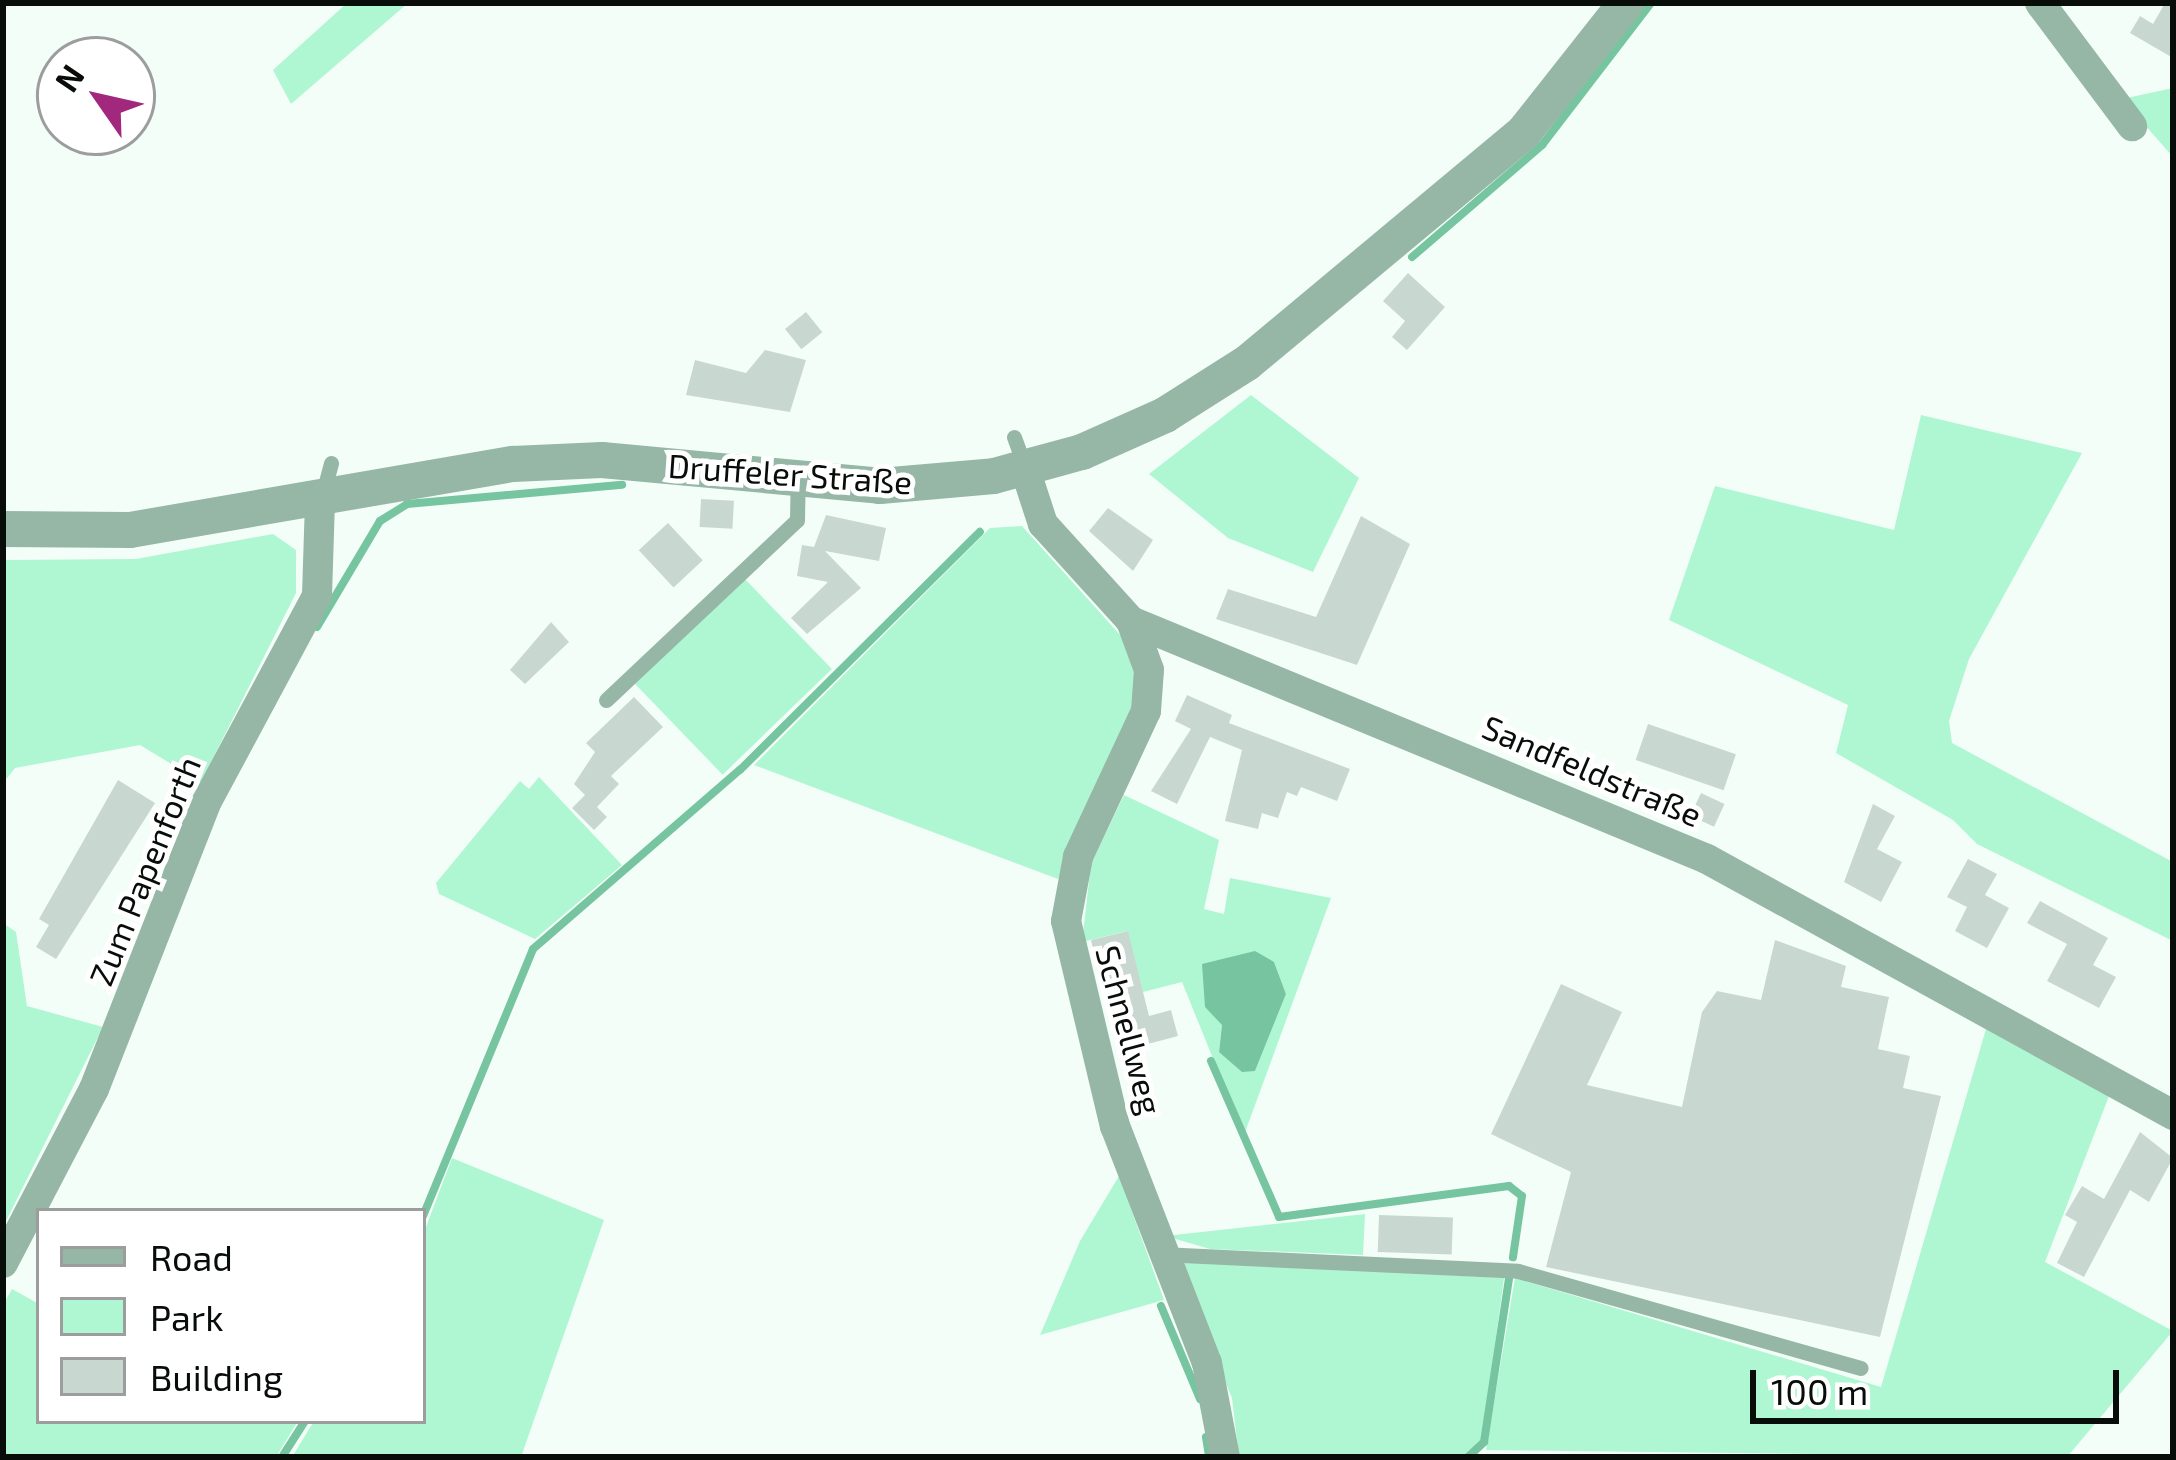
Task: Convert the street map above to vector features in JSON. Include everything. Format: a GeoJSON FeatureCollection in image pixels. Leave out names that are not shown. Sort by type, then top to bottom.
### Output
{"type":"FeatureCollection","features":[{"type":"Feature","properties":{"kind":"street","name":"Druffeler Straße"},"geometry":{"type":"LineString","coordinates":[[3,529],[130,530],[326,480],[513,464],[602,460],[798,481],[904,485],[1020,453],[1123,436],[1247,363],[1524,132],[1626,3]]}},
{"type":"Feature","properties":{"kind":"street"},"geometry":{"type":"LineString","coordinates":[[2040,3],[2132,126]]}},
{"type":"Feature","properties":{"kind":"street","name":"Sandfeldstraße"},"geometry":{"type":"LineString","coordinates":[[1020,453],[1043,524],[1131,621],[1707,859],[2173,1115]]}},
{"type":"Feature","properties":{"kind":"street","name":"Zum Papenforth"},"geometry":{"type":"LineString","coordinates":[[3,1263],[103,1070],[206,803],[316,596],[326,480]]}},
{"type":"Feature","properties":{"kind":"street","name":"Schnellweg"},"geometry":{"type":"LineString","coordinates":[[1131,621],[1149,670],[1146,711],[1078,856],[1066,921],[1159,1254],[1207,1363],[1226,1457]]}},
{"type":"Feature","properties":{"kind":"lane"},"geometry":{"type":"LineString","coordinates":[[606,700],[797,520],[798,481]]}},
{"type":"Feature","properties":{"kind":"lane"},"geometry":{"type":"LineString","coordinates":[[1159,1254],[1518,1270],[1861,1368]]}},
{"type":"Feature","properties":{"kind":"green space"},"geometry":{"type":"Polygon","coordinates":[[[347,3],[408,3],[291,104],[273,70],[347,3]]]}},
{"type":"Feature","properties":{"kind":"green space"},"geometry":{"type":"Polygon","coordinates":[[[2173,88],[2173,157],[2122,99],[2173,88]]]}},
{"type":"Feature","properties":{"kind":"green space"},"geometry":{"type":"Polygon","coordinates":[[[1251,395],[1359,478],[1313,572],[1228,538],[1149,474],[1251,395]]]}},
{"type":"Feature","properties":{"kind":"green space"},"geometry":{"type":"Polygon","coordinates":[[[1921,415],[2082,453],[1969,659],[1949,721],[1952,743],[2173,862],[2173,941],[1977,844],[1953,820],[1836,753],[1848,705],[1669,620],[1715,486],[1894,530],[1921,415]]]}},
{"type":"Feature","properties":{"kind":"green space"},"geometry":{"type":"Polygon","coordinates":[[[1022,526],[1122,637],[1137,678],[1134,705],[1058,879],[754,765],[990,528],[1022,526]]]}},
{"type":"Feature","properties":{"kind":"green space"},"geometry":{"type":"Polygon","coordinates":[[[273,534],[296,550],[296,593],[201,782],[140,745],[15,768],[3,783],[3,560],[136,559],[273,534]]]}},
{"type":"Feature","properties":{"kind":"green space"},"geometry":{"type":"Polygon","coordinates":[[[743,577],[832,669],[723,775],[634,683],[743,577]]]}},
{"type":"Feature","properties":{"kind":"green space"},"geometry":{"type":"Polygon","coordinates":[[[539,777],[622,865],[535,939],[439,894],[436,883],[520,781],[529,789],[539,777]]]}},
{"type":"Feature","properties":{"kind":"green space"},"geometry":{"type":"Polygon","coordinates":[[[1124,795],[1219,840],[1204,909],[1224,914],[1230,878],[1331,898],[1244,1135],[1182,982],[1143,992],[1127,931],[1082,942],[1091,864],[1124,795]],[[1274,962],[1222,1024],[1219,1052],[1255,1071],[1286,994],[1274,962]]]}},
{"type":"Feature","properties":{"kind":"green space"},"geometry":{"type":"Polygon","coordinates":[[[3,923],[16,932],[27,1006],[103,1027],[3,1227],[3,923]]]}},
{"type":"Feature","properties":{"kind":"green space"},"geometry":{"type":"Polygon","coordinates":[[[1986,1029],[2109,1096],[2045,1262],[2173,1331],[2067,1457],[1486,1450],[1515,1278],[1881,1387],[1986,1029]]]}},
{"type":"Feature","properties":{"kind":"green space"},"geometry":{"type":"Polygon","coordinates":[[[452,1158],[604,1220],[521,1457],[292,1457],[312,1424],[426,1424],[426,1227],[452,1158]]]}},
{"type":"Feature","properties":{"kind":"green space"},"geometry":{"type":"Polygon","coordinates":[[[1119,1176],[1164,1300],[1040,1335],[1080,1241],[1119,1176]]]}},
{"type":"Feature","properties":{"kind":"green space"},"geometry":{"type":"Polygon","coordinates":[[[1365,1214],[1363,1255],[1210,1249],[1165,1236],[1365,1214]]]}},
{"type":"Feature","properties":{"kind":"green space"},"geometry":{"type":"Polygon","coordinates":[[[1185,1261],[1504,1278],[1482,1440],[1462,1457],[1239,1457],[1232,1398],[1179,1267],[1185,1261]]]}},
{"type":"Feature","properties":{"kind":"green space"},"geometry":{"type":"Polygon","coordinates":[[[12,1289],[36,1302],[36,1424],[296,1424],[276,1457],[3,1457],[3,1305],[12,1289]]]}},
{"type":"Feature","properties":{"kind":"shaded area"},"geometry":{"type":"Polygon","coordinates":[[[1255,951],[1274,962],[1286,994],[1255,1071],[1242,1072],[1219,1052],[1222,1025],[1205,1007],[1202,964],[1255,951]]]}},
{"type":"Feature","properties":{"kind":"building"},"geometry":{"type":"Polygon","coordinates":[[[2165,3],[2173,3],[2173,58],[2130,33],[2140,16],[2153,24],[2165,3]]]}},
{"type":"Feature","properties":{"kind":"building"},"geometry":{"type":"Polygon","coordinates":[[[1408,273],[1445,307],[1407,350],[1392,337],[1405,321],[1383,301],[1408,273]]]}},
{"type":"Feature","properties":{"kind":"building"},"geometry":{"type":"Polygon","coordinates":[[[806,312],[822,332],[801,349],[785,329],[806,312]]]}},
{"type":"Feature","properties":{"kind":"building"},"geometry":{"type":"Polygon","coordinates":[[[765,350],[806,360],[790,412],[686,395],[695,360],[746,373],[765,350]]]}},
{"type":"Feature","properties":{"kind":"building"},"geometry":{"type":"Polygon","coordinates":[[[701,499],[734,501],[732,529],[700,527],[701,499]]]}},
{"type":"Feature","properties":{"kind":"building"},"geometry":{"type":"Polygon","coordinates":[[[1108,508],[1153,540],[1133,571],[1089,531],[1108,508]]]}},
{"type":"Feature","properties":{"kind":"building"},"geometry":{"type":"Polygon","coordinates":[[[826,515],[886,528],[879,561],[825,551],[861,588],[807,634],[791,618],[828,582],[797,576],[802,545],[814,547],[826,515]]]}},
{"type":"Feature","properties":{"kind":"building"},"geometry":{"type":"Polygon","coordinates":[[[1361,516],[1410,544],[1357,665],[1216,619],[1228,589],[1316,617],[1361,516]]]}},
{"type":"Feature","properties":{"kind":"building"},"geometry":{"type":"Polygon","coordinates":[[[668,523],[703,560],[674,588],[639,550],[668,523]]]}},
{"type":"Feature","properties":{"kind":"building"},"geometry":{"type":"Polygon","coordinates":[[[551,622],[569,642],[525,684],[510,670],[551,622]]]}},
{"type":"Feature","properties":{"kind":"building"},"geometry":{"type":"Polygon","coordinates":[[[1187,695],[1232,715],[1229,723],[1350,769],[1337,801],[1301,787],[1297,796],[1287,792],[1278,818],[1262,813],[1258,829],[1225,821],[1242,750],[1210,737],[1177,804],[1151,791],[1191,729],[1175,721],[1187,695]]]}},
{"type":"Feature","properties":{"kind":"building"},"geometry":{"type":"Polygon","coordinates":[[[634,697],[663,727],[611,776],[619,784],[597,807],[607,817],[594,830],[572,808],[585,795],[574,784],[595,752],[586,743],[634,697]]]}},
{"type":"Feature","properties":{"kind":"building"},"geometry":{"type":"Polygon","coordinates":[[[1648,724],[1736,754],[1724,790],[1636,760],[1648,724]]]}},
{"type":"Feature","properties":{"kind":"building"},"geometry":{"type":"Polygon","coordinates":[[[118,780],[155,803],[56,959],[36,947],[49,925],[39,919],[118,780]]]}},
{"type":"Feature","properties":{"kind":"building"},"geometry":{"type":"Polygon","coordinates":[[[1701,793],[1725,804],[1714,827],[1690,816],[1701,793]]]}},
{"type":"Feature","properties":{"kind":"building"},"geometry":{"type":"Polygon","coordinates":[[[1873,804],[1895,816],[1877,849],[1902,862],[1881,902],[1844,882],[1873,804]]]}},
{"type":"Feature","properties":{"kind":"building"},"geometry":{"type":"Polygon","coordinates":[[[1968,859],[1997,874],[1985,895],[2009,908],[1987,948],[1955,931],[1967,907],[1947,897],[1968,859]]]}},
{"type":"Feature","properties":{"kind":"building"},"geometry":{"type":"Polygon","coordinates":[[[2040,901],[2108,938],[2093,965],[2116,977],[2099,1008],[2047,981],[2067,944],[2027,923],[2040,901]]]}},
{"type":"Feature","properties":{"kind":"building"},"geometry":{"type":"Polygon","coordinates":[[[1128,931],[1149,1016],[1171,1010],[1178,1036],[1133,1048],[1120,997],[1105,1001],[1091,940],[1128,931]]]}},
{"type":"Feature","properties":{"kind":"building"},"geometry":{"type":"Polygon","coordinates":[[[1775,940],[1846,966],[1841,987],[1889,997],[1878,1049],[1910,1056],[1903,1088],[1941,1096],[1880,1337],[1546,1267],[1571,1172],[1491,1134],[1561,984],[1622,1012],[1587,1085],[1682,1107],[1702,1012],[1717,991],[1761,1000],[1775,940]]]}},
{"type":"Feature","properties":{"kind":"building"},"geometry":{"type":"Polygon","coordinates":[[[2140,1132],[2173,1158],[2149,1202],[2130,1190],[2084,1277],[2057,1263],[2077,1222],[2065,1215],[2082,1186],[2104,1199],[2140,1132]]]}},
{"type":"Feature","properties":{"kind":"building"},"geometry":{"type":"Polygon","coordinates":[[[1379,1215],[1453,1218],[1452,1255],[1378,1252],[1379,1215]]]}},
{"type":"Feature","properties":{"kind":"waterway"},"geometry":{"type":"LineString","coordinates":[[1412,257],[1542,145],[1651,3]]}},
{"type":"Feature","properties":{"kind":"waterway"},"geometry":{"type":"LineString","coordinates":[[317,627],[380,521],[407,504],[622,485]]}},
{"type":"Feature","properties":{"kind":"waterway"},"geometry":{"type":"LineString","coordinates":[[426,1209],[533,949],[740,770],[980,532]]}},
{"type":"Feature","properties":{"kind":"waterway"},"geometry":{"type":"LineString","coordinates":[[1211,1061],[1279,1217],[1509,1186],[1522,1196],[1513,1257]]}},
{"type":"Feature","properties":{"kind":"waterway"},"geometry":{"type":"LineString","coordinates":[[1468,1457],[1484,1442],[1509,1279]]}},
{"type":"Feature","properties":{"kind":"waterway"},"geometry":{"type":"LineString","coordinates":[[1161,1306],[1200,1399]]}},
{"type":"Feature","properties":{"kind":"waterway"},"geometry":{"type":"LineString","coordinates":[[282,1457],[303,1424]]}},
{"type":"Feature","properties":{"kind":"waterway"},"geometry":{"type":"LineString","coordinates":[[1206,1437],[1209,1457]]}}]}
